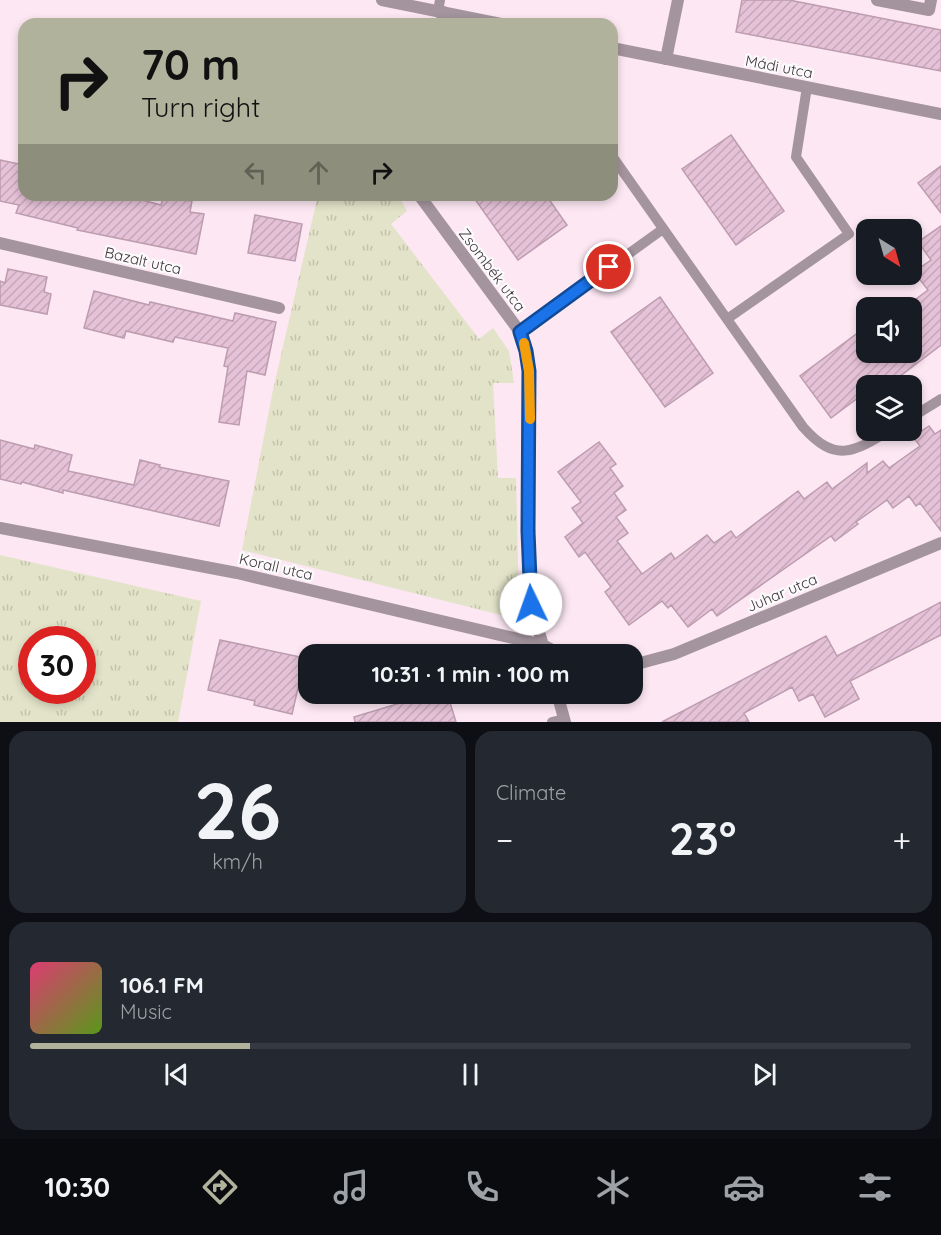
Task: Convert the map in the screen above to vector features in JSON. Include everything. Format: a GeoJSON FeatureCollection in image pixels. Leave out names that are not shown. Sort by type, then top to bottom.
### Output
{"type":"FeatureCollection","features":[{"type":"Feature","properties":{"kind":"street"},"geometry":{"type":"LineString","coordinates":[[382,0],[471,18]]}},
{"type":"Feature","properties":{"kind":"street"},"geometry":{"type":"LineString","coordinates":[[666,59],[678,0]]}},
{"type":"Feature","properties":{"kind":"street"},"geometry":{"type":"LineString","coordinates":[[877,0],[929,10],[931,0]]}},
{"type":"Feature","properties":{"kind":"street","name":"Mádi utca"},"geometry":{"type":"LineString","coordinates":[[618,49],[941,114]]}},
{"type":"Feature","properties":{"kind":"street","name":"Zsombék utca"},"geometry":{"type":"LineString","coordinates":[[423,201],[520,332],[526,351],[529,371],[528,531],[531,604],[542,644]]}},
{"type":"Feature","properties":{"kind":"street","name":"Bazalt utca"},"geometry":{"type":"LineString","coordinates":[[0,243],[279,308]]}},
{"type":"Feature","properties":{"kind":"street","name":"Korall utca"},"geometry":{"type":"LineString","coordinates":[[0,528],[237,573],[520,644]]}},
{"type":"Feature","properties":{"kind":"street","name":"Juhar utca"},"geometry":{"type":"LineString","coordinates":[[643,662],[674,654],[941,543]]}},
{"type":"Feature","properties":{"kind":"street"},"geometry":{"type":"LineString","coordinates":[[558,704],[560,721]]}},
{"type":"Feature","properties":{"kind":"lane"},"geometry":{"type":"LineString","coordinates":[[727,319],[849,234],[796,157],[807,87]]}},
{"type":"Feature","properties":{"kind":"lane"},"geometry":{"type":"LineString","coordinates":[[618,164],[803,427],[824,447],[833,451],[857,448],[870,441]]}},
{"type":"Feature","properties":{"kind":"lane"},"geometry":{"type":"LineString","coordinates":[[520,332],[663,228]]}},
{"type":"Feature","properties":{"kind":"lane"},"geometry":{"type":"LineString","coordinates":[[922,411],[941,399]]}},
{"type":"Feature","properties":{"kind":"green space"},"geometry":{"type":"Polygon","coordinates":[[[317,201],[401,201],[407,211],[391,224],[479,339],[493,328],[509,351],[514,383],[493,383],[498,478],[516,478],[519,606],[505,616],[242,550],[273,390],[317,201]]]}},
{"type":"Feature","properties":{"kind":"green space"},"geometry":{"type":"Polygon","coordinates":[[[0,555],[201,601],[178,722],[0,722],[0,555]]]}},
{"type":"Feature","properties":{"kind":"building"},"geometry":{"type":"Polygon","coordinates":[[[742,0],[789,0],[941,30],[941,71],[736,32],[742,0]]]}},
{"type":"Feature","properties":{"kind":"building"},"geometry":{"type":"Polygon","coordinates":[[[731,135],[784,211],[736,245],[682,169],[731,135]]]}},
{"type":"Feature","properties":{"kind":"building"},"geometry":{"type":"Polygon","coordinates":[[[0,160],[18,164],[18,201],[146,201],[161,205],[162,201],[192,201],[190,212],[204,214],[196,254],[77,230],[78,228],[16,213],[19,205],[0,201],[0,160]]]}},
{"type":"Feature","properties":{"kind":"building"},"geometry":{"type":"Polygon","coordinates":[[[941,166],[941,213],[918,183],[941,166]]]}},
{"type":"Feature","properties":{"kind":"building"},"geometry":{"type":"Polygon","coordinates":[[[476,201],[550,201],[567,225],[518,260],[476,201]]]}},
{"type":"Feature","properties":{"kind":"building"},"geometry":{"type":"Polygon","coordinates":[[[255,215],[302,224],[295,261],[248,253],[255,215]]]}},
{"type":"Feature","properties":{"kind":"building"},"geometry":{"type":"Polygon","coordinates":[[[941,226],[941,345],[922,359],[922,297],[919,297],[928,290],[922,282],[922,266],[931,260],[922,248],[922,239],[941,226]]]}},
{"type":"Feature","properties":{"kind":"building"},"geometry":{"type":"Polygon","coordinates":[[[8,269],[47,277],[44,292],[51,294],[47,314],[0,305],[0,281],[5,283],[8,269]]]}},
{"type":"Feature","properties":{"kind":"building"},"geometry":{"type":"Polygon","coordinates":[[[94,291],[149,305],[150,302],[233,321],[235,313],[276,322],[265,375],[247,371],[239,425],[219,422],[228,367],[224,366],[228,348],[175,337],[173,342],[126,331],[124,338],[84,328],[94,291]]]}},
{"type":"Feature","properties":{"kind":"building"},"geometry":{"type":"Polygon","coordinates":[[[660,297],[713,373],[665,407],[611,332],[660,297]]]}},
{"type":"Feature","properties":{"kind":"building"},"geometry":{"type":"Polygon","coordinates":[[[856,334],[856,363],[917,363],[901,375],[856,375],[856,399],[831,418],[800,376],[856,334]]]}},
{"type":"Feature","properties":{"kind":"building"},"geometry":{"type":"Polygon","coordinates":[[[929,426],[935,434],[941,430],[941,531],[920,503],[916,506],[909,496],[893,508],[887,500],[856,522],[858,524],[835,541],[831,536],[717,616],[712,609],[688,627],[671,605],[668,608],[662,601],[629,625],[605,592],[611,587],[585,552],[579,557],[565,537],[583,523],[572,508],[581,502],[558,472],[599,442],[616,464],[610,468],[623,486],[614,493],[626,510],[616,517],[628,533],[617,541],[642,574],[671,553],[675,559],[707,535],[714,543],[731,531],[736,538],[798,491],[804,499],[827,482],[832,489],[867,463],[867,473],[883,461],[889,468],[920,446],[916,441],[922,441],[922,431],[929,426]]]}},
{"type":"Feature","properties":{"kind":"building"},"geometry":{"type":"Polygon","coordinates":[[[0,440],[34,449],[35,445],[72,455],[68,471],[134,485],[140,460],[160,465],[159,467],[229,481],[219,526],[63,490],[63,493],[22,482],[21,484],[0,479],[0,440]]]}},
{"type":"Feature","properties":{"kind":"building"},"geometry":{"type":"Polygon","coordinates":[[[941,602],[941,635],[850,681],[859,699],[825,717],[813,694],[799,701],[792,687],[744,713],[749,722],[662,722],[826,636],[837,656],[941,602]]]}},
{"type":"Feature","properties":{"kind":"building"},"geometry":{"type":"Polygon","coordinates":[[[220,640],[298,657],[298,688],[292,714],[254,705],[255,701],[208,690],[220,640]]]}},
{"type":"Feature","properties":{"kind":"building"},"geometry":{"type":"Polygon","coordinates":[[[397,704],[450,704],[456,722],[355,722],[354,717],[397,704]]]}},
{"type":"Feature","properties":{"kind":"slow traffic"},"geometry":{"type":"LineString","coordinates":[[524,343],[529,371],[530,419]]}},
{"type":"Feature","properties":{"kind":"route"},"geometry":{"type":"LineString","coordinates":[[531,604],[528,531],[529,371],[520,332],[609,267]]}}]}
